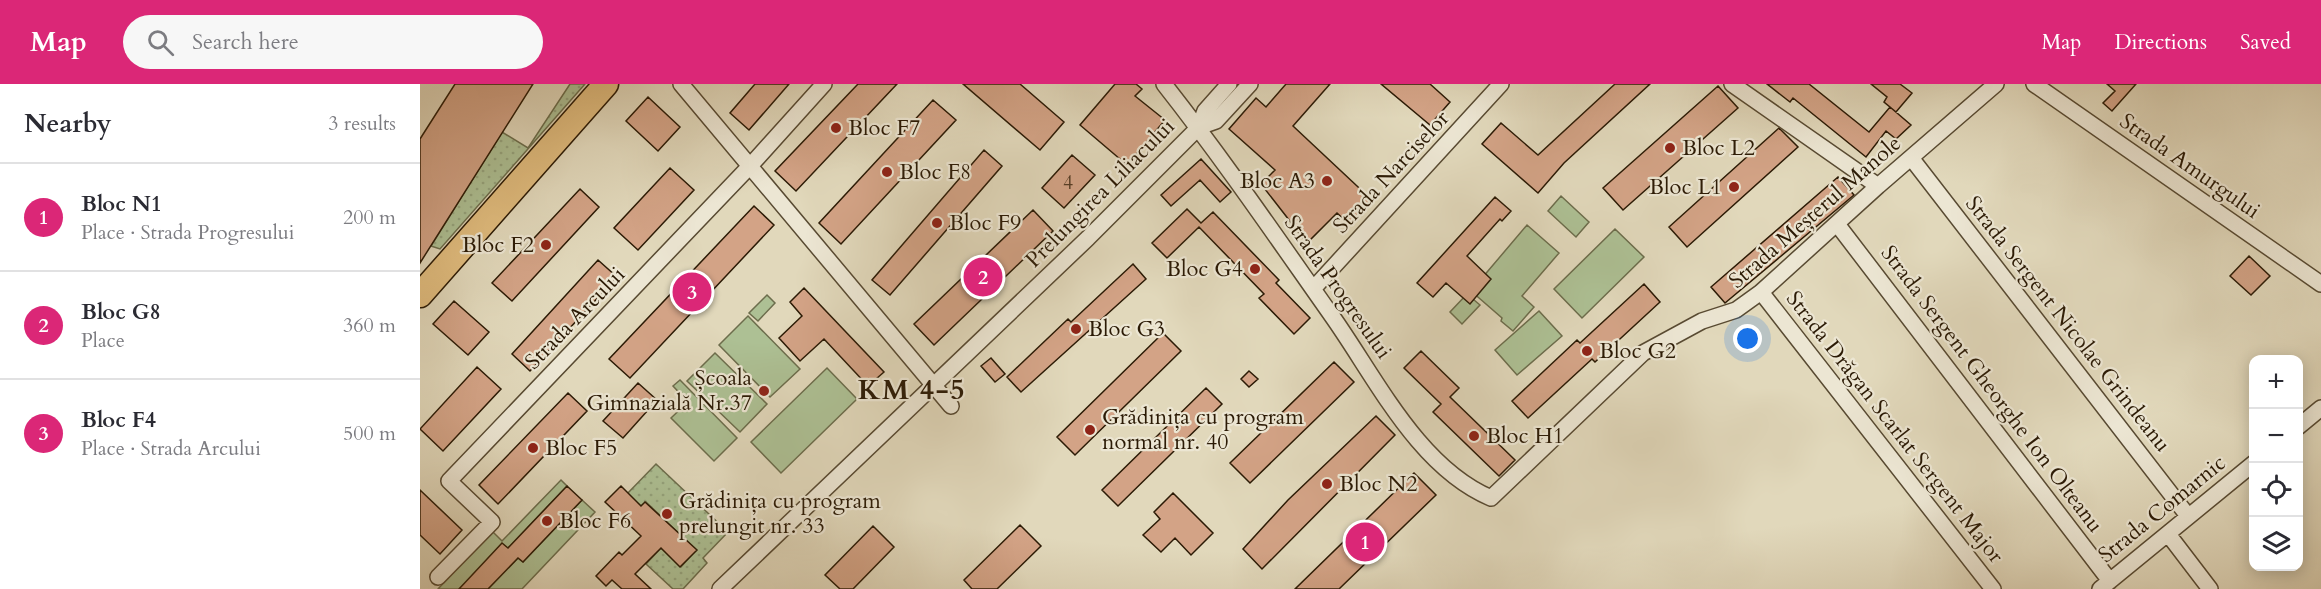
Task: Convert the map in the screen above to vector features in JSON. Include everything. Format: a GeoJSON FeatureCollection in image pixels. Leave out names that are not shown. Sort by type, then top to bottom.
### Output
{"type":"FeatureCollection","features":[{"type":"Feature","properties":{"kind":"main road"},"geometry":{"type":"LineString","coordinates":[[420,295],[606,84]]}},
{"type":"Feature","properties":{"kind":"street"},"geometry":{"type":"LineString","coordinates":[[681,84],[951,406]]}},
{"type":"Feature","properties":{"kind":"street","name":"Strada Arcului"},"geometry":{"type":"LineString","coordinates":[[438,578],[492,522],[449,481],[750,166],[824,84]]}},
{"type":"Feature","properties":{"kind":"street","name":"Strada Progresului"},"geometry":{"type":"LineString","coordinates":[[1164,84],[1198,127],[1313,289],[1415,438],[1470,489],[1491,498]]}},
{"type":"Feature","properties":{"kind":"street","name":"Prelungirea Liliacului"},"geometry":{"type":"LineString","coordinates":[[720,589],[1088,238],[1198,127],[1205,111],[1229,84]]}},
{"type":"Feature","properties":{"kind":"street","name":"Prelungirea Liliacului"},"geometry":{"type":"LineString","coordinates":[[1198,127],[1216,121],[1250,84]]}},
{"type":"Feature","properties":{"kind":"street","name":"Strada Narciselor"},"geometry":{"type":"LineString","coordinates":[[1313,289],[1501,84]]}},
{"type":"Feature","properties":{"kind":"street"},"geometry":{"type":"LineString","coordinates":[[1732,84],[1878,186]]}},
{"type":"Feature","properties":{"kind":"street","name":"Strada Meșterul Manole"},"geometry":{"type":"LineString","coordinates":[[1491,498],[1643,352],[1702,321],[1736,310],[1761,292],[1878,186],[1912,159],[1996,84]]}},
{"type":"Feature","properties":{"kind":"street","name":"Strada Amurgului"},"geometry":{"type":"LineString","coordinates":[[2034,84],[2321,284]]}},
{"type":"Feature","properties":{"kind":"street","name":"Strada Sergent Nicolae Grindeanu"},"geometry":{"type":"LineString","coordinates":[[1912,159],[2188,516]]}},
{"type":"Feature","properties":{"kind":"street","name":"Strada Sergent Gheorghe Ion Olteanu"},"geometry":{"type":"LineString","coordinates":[[1837,224],[2105,585]]}},
{"type":"Feature","properties":{"kind":"street","name":"Strada Drăgan Scarlat Sergent Major"},"geometry":{"type":"LineString","coordinates":[[1761,292],[1993,589]]}},
{"type":"Feature","properties":{"kind":"street"},"geometry":{"type":"LineString","coordinates":[[2303,423],[2321,408]]}},
{"type":"Feature","properties":{"kind":"street","name":"Strada Comarnic"},"geometry":{"type":"LineString","coordinates":[[2105,585],[2249,466]]}},
{"type":"Feature","properties":{"kind":"street"},"geometry":{"type":"LineString","coordinates":[[2168,534],[2210,589]]}},
{"type":"Feature","properties":{"kind":"green space"},"geometry":{"type":"Polygon","coordinates":[[[570,84],[585,84],[440,249],[431,246],[502,132],[528,148],[570,84]]]}},
{"type":"Feature","properties":{"kind":"green space"},"geometry":{"type":"Polygon","coordinates":[[[1561,196],[1589,222],[1576,237],[1548,211],[1561,196]]]}},
{"type":"Feature","properties":{"kind":"green space"},"geometry":{"type":"Polygon","coordinates":[[[1527,225],[1559,253],[1522,296],[1534,307],[1513,331],[1501,321],[1502,318],[1471,291],[1527,225]]]}},
{"type":"Feature","properties":{"kind":"green space"},"geometry":{"type":"Polygon","coordinates":[[[1615,229],[1644,257],[1582,318],[1554,289],[1615,229]]]}},
{"type":"Feature","properties":{"kind":"green space"},"geometry":{"type":"Polygon","coordinates":[[[1467,294],[1480,305],[1462,324],[1450,312],[1467,294]]]}},
{"type":"Feature","properties":{"kind":"green space"},"geometry":{"type":"Polygon","coordinates":[[[767,295],[775,303],[758,321],[749,313],[767,295]]]}},
{"type":"Feature","properties":{"kind":"green space"},"geometry":{"type":"Polygon","coordinates":[[[1539,311],[1562,336],[1517,375],[1495,350],[1539,311]]]}},
{"type":"Feature","properties":{"kind":"green space"},"geometry":{"type":"Polygon","coordinates":[[[748,316],[800,369],[770,397],[719,345],[748,316]]]}},
{"type":"Feature","properties":{"kind":"green space"},"geometry":{"type":"Polygon","coordinates":[[[715,353],[767,404],[740,432],[687,381],[715,353]]]}},
{"type":"Feature","properties":{"kind":"green space"},"geometry":{"type":"Polygon","coordinates":[[[827,368],[857,399],[781,473],[751,442],[827,368]]]}},
{"type":"Feature","properties":{"kind":"green space"},"geometry":{"type":"Polygon","coordinates":[[[680,380],[737,438],[714,461],[671,418],[688,402],[673,386],[680,380]]]}},
{"type":"Feature","properties":{"kind":"green space"},"geometry":{"type":"Polygon","coordinates":[[[656,464],[728,532],[703,558],[707,563],[683,589],[673,589],[646,564],[661,548],[681,567],[696,550],[646,502],[641,506],[627,494],[656,464]]]}},
{"type":"Feature","properties":{"kind":"green space"},"geometry":{"type":"Polygon","coordinates":[[[561,480],[567,486],[508,548],[459,589],[438,589],[492,531],[502,541],[561,480]]]}},
{"type":"Feature","properties":{"kind":"green space"},"geometry":{"type":"Polygon","coordinates":[[[582,500],[595,512],[522,589],[488,589],[518,558],[523,562],[582,500]]]}},
{"type":"Feature","properties":{"kind":"building"},"geometry":{"type":"Polygon","coordinates":[[[455,84],[533,84],[420,263],[420,139],[455,84]]]}},
{"type":"Feature","properties":{"kind":"building"},"geometry":{"type":"Polygon","coordinates":[[[755,84],[789,84],[749,130],[730,113],[755,84]]]}},
{"type":"Feature","properties":{"kind":"building","name":"Bloc F7"},"geometry":{"type":"Polygon","coordinates":[[[858,84],[897,84],[796,191],[775,171],[858,84]]]}},
{"type":"Feature","properties":{"kind":"building"},"geometry":{"type":"Polygon","coordinates":[[[963,84],[1020,84],[1064,122],[1040,150],[963,84]]]}},
{"type":"Feature","properties":{"kind":"building"},"geometry":{"type":"Polygon","coordinates":[[[1115,84],[1136,84],[1142,89],[1135,96],[1165,120],[1127,165],[1080,125],[1115,84]]]}},
{"type":"Feature","properties":{"kind":"building"},"geometry":{"type":"Polygon","coordinates":[[[1286,84],[1330,84],[1293,126],[1373,201],[1350,225],[1337,213],[1307,243],[1261,184],[1275,170],[1229,129],[1256,98],[1266,107],[1286,84]]]}},
{"type":"Feature","properties":{"kind":"building"},"geometry":{"type":"Polygon","coordinates":[[[1381,84],[1430,84],[1450,102],[1430,125],[1381,84]]]}},
{"type":"Feature","properties":{"kind":"building"},"geometry":{"type":"Polygon","coordinates":[[[1615,84],[1650,84],[1564,163],[1538,193],[1482,144],[1501,123],[1538,155],[1615,84]]]}},
{"type":"Feature","properties":{"kind":"building"},"geometry":{"type":"Polygon","coordinates":[[[1767,84],[1809,84],[1869,132],[1890,107],[1911,125],[1896,139],[1886,131],[1866,157],[1793,98],[1790,102],[1767,84]]]}},
{"type":"Feature","properties":{"kind":"building"},"geometry":{"type":"Polygon","coordinates":[[[1871,84],[1900,84],[1912,93],[1896,112],[1884,102],[1887,97],[1871,84]]]}},
{"type":"Feature","properties":{"kind":"building"},"geometry":{"type":"Polygon","coordinates":[[[2107,84],[2136,84],[2112,111],[2103,103],[2115,91],[2107,84]]]}},
{"type":"Feature","properties":{"kind":"building","name":"Bloc L2"},"geometry":{"type":"Polygon","coordinates":[[[1718,86],[1738,108],[1623,210],[1603,188],[1718,86]]]}},
{"type":"Feature","properties":{"kind":"building"},"geometry":{"type":"Polygon","coordinates":[[[648,97],[680,127],[658,151],[626,121],[648,97]]]}},
{"type":"Feature","properties":{"kind":"building","name":"Bloc F8"},"geometry":{"type":"Polygon","coordinates":[[[933,100],[956,120],[841,244],[819,223],[933,100]]]}},
{"type":"Feature","properties":{"kind":"building","name":"Bloc L1"},"geometry":{"type":"Polygon","coordinates":[[[1779,128],[1798,147],[1687,247],[1669,227],[1779,128]]]}},
{"type":"Feature","properties":{"kind":"building","name":"Bloc F9"},"geometry":{"type":"Polygon","coordinates":[[[984,150],[1002,166],[890,295],[872,280],[984,150]]]}},
{"type":"Feature","properties":{"kind":"building"},"geometry":{"type":"Polygon","coordinates":[[[1072,155],[1095,175],[1064,208],[1042,188],[1072,155]]]}},
{"type":"Feature","properties":{"kind":"building"},"geometry":{"type":"Polygon","coordinates":[[[1201,159],[1231,192],[1220,202],[1200,180],[1171,206],[1161,195],[1201,159]]]}},
{"type":"Feature","properties":{"kind":"building"},"geometry":{"type":"Polygon","coordinates":[[[670,168],[694,190],[638,250],[614,228],[670,168]]]}},
{"type":"Feature","properties":{"kind":"building"},"geometry":{"type":"Polygon","coordinates":[[[1838,177],[1854,195],[1725,303],[1711,287],[1838,177]]]}},
{"type":"Feature","properties":{"kind":"building","name":"Bloc F2"},"geometry":{"type":"Polygon","coordinates":[[[580,189],[599,207],[512,301],[492,283],[580,189]]]}},
{"type":"Feature","properties":{"kind":"building"},"geometry":{"type":"Polygon","coordinates":[[[1495,197],[1511,211],[1502,221],[1500,219],[1467,256],[1491,279],[1470,304],[1446,283],[1433,297],[1417,283],[1495,197]]]}},
{"type":"Feature","properties":{"kind":"building"},"geometry":{"type":"Polygon","coordinates":[[[754,206],[774,225],[630,378],[609,359],[754,206]]]}},
{"type":"Feature","properties":{"kind":"building","name":"Bloc G4"},"geometry":{"type":"Polygon","coordinates":[[[1187,209],[1201,223],[1213,212],[1279,280],[1276,283],[1310,318],[1294,334],[1259,298],[1264,294],[1199,227],[1167,258],[1152,243],[1187,209]]]}},
{"type":"Feature","properties":{"kind":"building"},"geometry":{"type":"Polygon","coordinates":[[[1033,210],[1053,231],[934,345],[914,324],[1033,210]]]}},
{"type":"Feature","properties":{"kind":"building"},"geometry":{"type":"Polygon","coordinates":[[[2249,256],[2270,276],[2251,295],[2230,276],[2249,256]]]}},
{"type":"Feature","properties":{"kind":"building"},"geometry":{"type":"Polygon","coordinates":[[[598,260],[617,277],[530,371],[512,354],[598,260]]]}},
{"type":"Feature","properties":{"kind":"building","name":"Bloc G3"},"geometry":{"type":"Polygon","coordinates":[[[1133,264],[1146,279],[1021,392],[1007,377],[1068,319],[1071,322],[1133,264]]]}},
{"type":"Feature","properties":{"kind":"building","name":"Bloc G2"},"geometry":{"type":"Polygon","coordinates":[[[1644,284],[1660,302],[1595,362],[1592,359],[1528,418],[1512,401],[1577,340],[1580,343],[1644,284]]]}},
{"type":"Feature","properties":{"kind":"building"},"geometry":{"type":"Polygon","coordinates":[[[804,288],[884,372],[868,386],[824,339],[800,361],[779,338],[802,316],[790,302],[804,288]]]}},
{"type":"Feature","properties":{"kind":"building"},"geometry":{"type":"Polygon","coordinates":[[[454,301],[489,332],[468,355],[433,324],[454,301]]]}},
{"type":"Feature","properties":{"kind":"building"},"geometry":{"type":"Polygon","coordinates":[[[1163,333],[1181,351],[1075,455],[1057,437],[1163,333]]]}},
{"type":"Feature","properties":{"kind":"building","name":"Bloc H1"},"geometry":{"type":"Polygon","coordinates":[[[1421,351],[1459,388],[1450,397],[1515,460],[1499,476],[1433,412],[1441,404],[1404,368],[1421,351]]]}},
{"type":"Feature","properties":{"kind":"building"},"geometry":{"type":"Polygon","coordinates":[[[991,358],[1005,374],[995,382],[981,366],[991,358]]]}},
{"type":"Feature","properties":{"kind":"building"},"geometry":{"type":"Polygon","coordinates":[[[1334,362],[1354,382],[1250,483],[1230,463],[1334,362]]]}},
{"type":"Feature","properties":{"kind":"building"},"geometry":{"type":"Polygon","coordinates":[[[477,367],[501,389],[443,451],[420,429],[477,367]]]}},
{"type":"Feature","properties":{"kind":"building"},"geometry":{"type":"Polygon","coordinates":[[[1249,371],[1258,379],[1249,387],[1241,379],[1249,371]]]}},
{"type":"Feature","properties":{"kind":"building"},"geometry":{"type":"Polygon","coordinates":[[[638,383],[657,400],[623,438],[603,421],[638,383]]]}},
{"type":"Feature","properties":{"kind":"building"},"geometry":{"type":"Polygon","coordinates":[[[1206,388],[1222,404],[1118,506],[1102,490],[1206,388]]]}},
{"type":"Feature","properties":{"kind":"building","name":"Bloc F5"},"geometry":{"type":"Polygon","coordinates":[[[568,393],[587,411],[498,504],[479,485],[568,393]]]}},
{"type":"Feature","properties":{"kind":"building","name":"Bloc N2"},"geometry":{"type":"Polygon","coordinates":[[[1376,416],[1395,435],[1262,569],[1243,549],[1288,500],[1376,416]]]}},
{"type":"Feature","properties":{"kind":"building"},"geometry":{"type":"Polygon","coordinates":[[[1414,473],[1436,495],[1339,589],[1295,589],[1414,473]]]}},
{"type":"Feature","properties":{"kind":"building","name":"Bloc F6"},"geometry":{"type":"Polygon","coordinates":[[[567,486],[582,500],[523,562],[518,558],[488,589],[459,589],[502,543],[508,548],[567,486]]]}},
{"type":"Feature","properties":{"kind":"building"},"geometry":{"type":"Polygon","coordinates":[[[621,486],[641,506],[645,502],[697,550],[680,567],[661,548],[635,574],[651,589],[622,589],[612,580],[606,586],[596,576],[619,552],[622,555],[641,536],[605,502],[621,486]]]}},
{"type":"Feature","properties":{"kind":"building"},"geometry":{"type":"Polygon","coordinates":[[[420,490],[462,530],[440,554],[420,535],[420,490]]]}},
{"type":"Feature","properties":{"kind":"building"},"geometry":{"type":"Polygon","coordinates":[[[1173,493],[1213,533],[1191,555],[1175,538],[1161,552],[1143,535],[1160,519],[1154,512],[1173,493]]]}},
{"type":"Feature","properties":{"kind":"building"},"geometry":{"type":"Polygon","coordinates":[[[1020,525],[1041,546],[997,589],[972,589],[964,580],[1020,525]]]}},
{"type":"Feature","properties":{"kind":"building"},"geometry":{"type":"Polygon","coordinates":[[[873,526],[894,547],[853,589],[840,589],[825,575],[873,526]]]}},
{"type":"Feature","properties":{"kind":"place","name":"Bloc F7"},"geometry":{"type":"Point","coordinates":[836,128]}},
{"type":"Feature","properties":{"kind":"place","name":"Bloc L2"},"geometry":{"type":"Point","coordinates":[1670,148]}},
{"type":"Feature","properties":{"kind":"place","name":"Bloc F8"},"geometry":{"type":"Point","coordinates":[887,172]}},
{"type":"Feature","properties":{"kind":"place","name":"Bloc A3"},"geometry":{"type":"Point","coordinates":[1327,181]}},
{"type":"Feature","properties":{"kind":"place","name":"Bloc L1"},"geometry":{"type":"Point","coordinates":[1734,187]}},
{"type":"Feature","properties":{"kind":"place","name":"Bloc F9"},"geometry":{"type":"Point","coordinates":[937,223]}},
{"type":"Feature","properties":{"kind":"place","name":"Bloc F2"},"geometry":{"type":"Point","coordinates":[546,245]}},
{"type":"Feature","properties":{"kind":"place","name":"Bloc G4"},"geometry":{"type":"Point","coordinates":[1255,269]}},
{"type":"Feature","properties":{"kind":"place","name":"Bloc G8"},"geometry":{"type":"Point","coordinates":[983,277]}},
{"type":"Feature","properties":{"kind":"place","name":"Bloc F4"},"geometry":{"type":"Point","coordinates":[692,292]}},
{"type":"Feature","properties":{"kind":"place","name":"Bloc G3"},"geometry":{"type":"Point","coordinates":[1076,329]}},
{"type":"Feature","properties":{"kind":"place","name":"Bloc G2"},"geometry":{"type":"Point","coordinates":[1587,351]}},
{"type":"Feature","properties":{"kind":"place","name":"Școala Gimnazială Nr.37"},"geometry":{"type":"Point","coordinates":[764,391]}},
{"type":"Feature","properties":{"kind":"place","name":"Grădinița cu program normal nr. 40"},"geometry":{"type":"Point","coordinates":[1090,430]}},
{"type":"Feature","properties":{"kind":"place","name":"Bloc H1"},"geometry":{"type":"Point","coordinates":[1474,436]}},
{"type":"Feature","properties":{"kind":"place","name":"Bloc F5"},"geometry":{"type":"Point","coordinates":[533,448]}},
{"type":"Feature","properties":{"kind":"place","name":"Bloc N2"},"geometry":{"type":"Point","coordinates":[1327,484]}},
{"type":"Feature","properties":{"kind":"place","name":"Grădinița cu program prelungit nr. 33"},"geometry":{"type":"Point","coordinates":[667,514]}},
{"type":"Feature","properties":{"kind":"place","name":"Bloc F6"},"geometry":{"type":"Point","coordinates":[547,521]}},
{"type":"Feature","properties":{"kind":"place","name":"Bloc N1"},"geometry":{"type":"Point","coordinates":[1365,542]}},
{"type":"Feature","properties":{"kind":"district","name":"KM 4-5"},"geometry":{"type":"Point","coordinates":[912,390]}}]}
